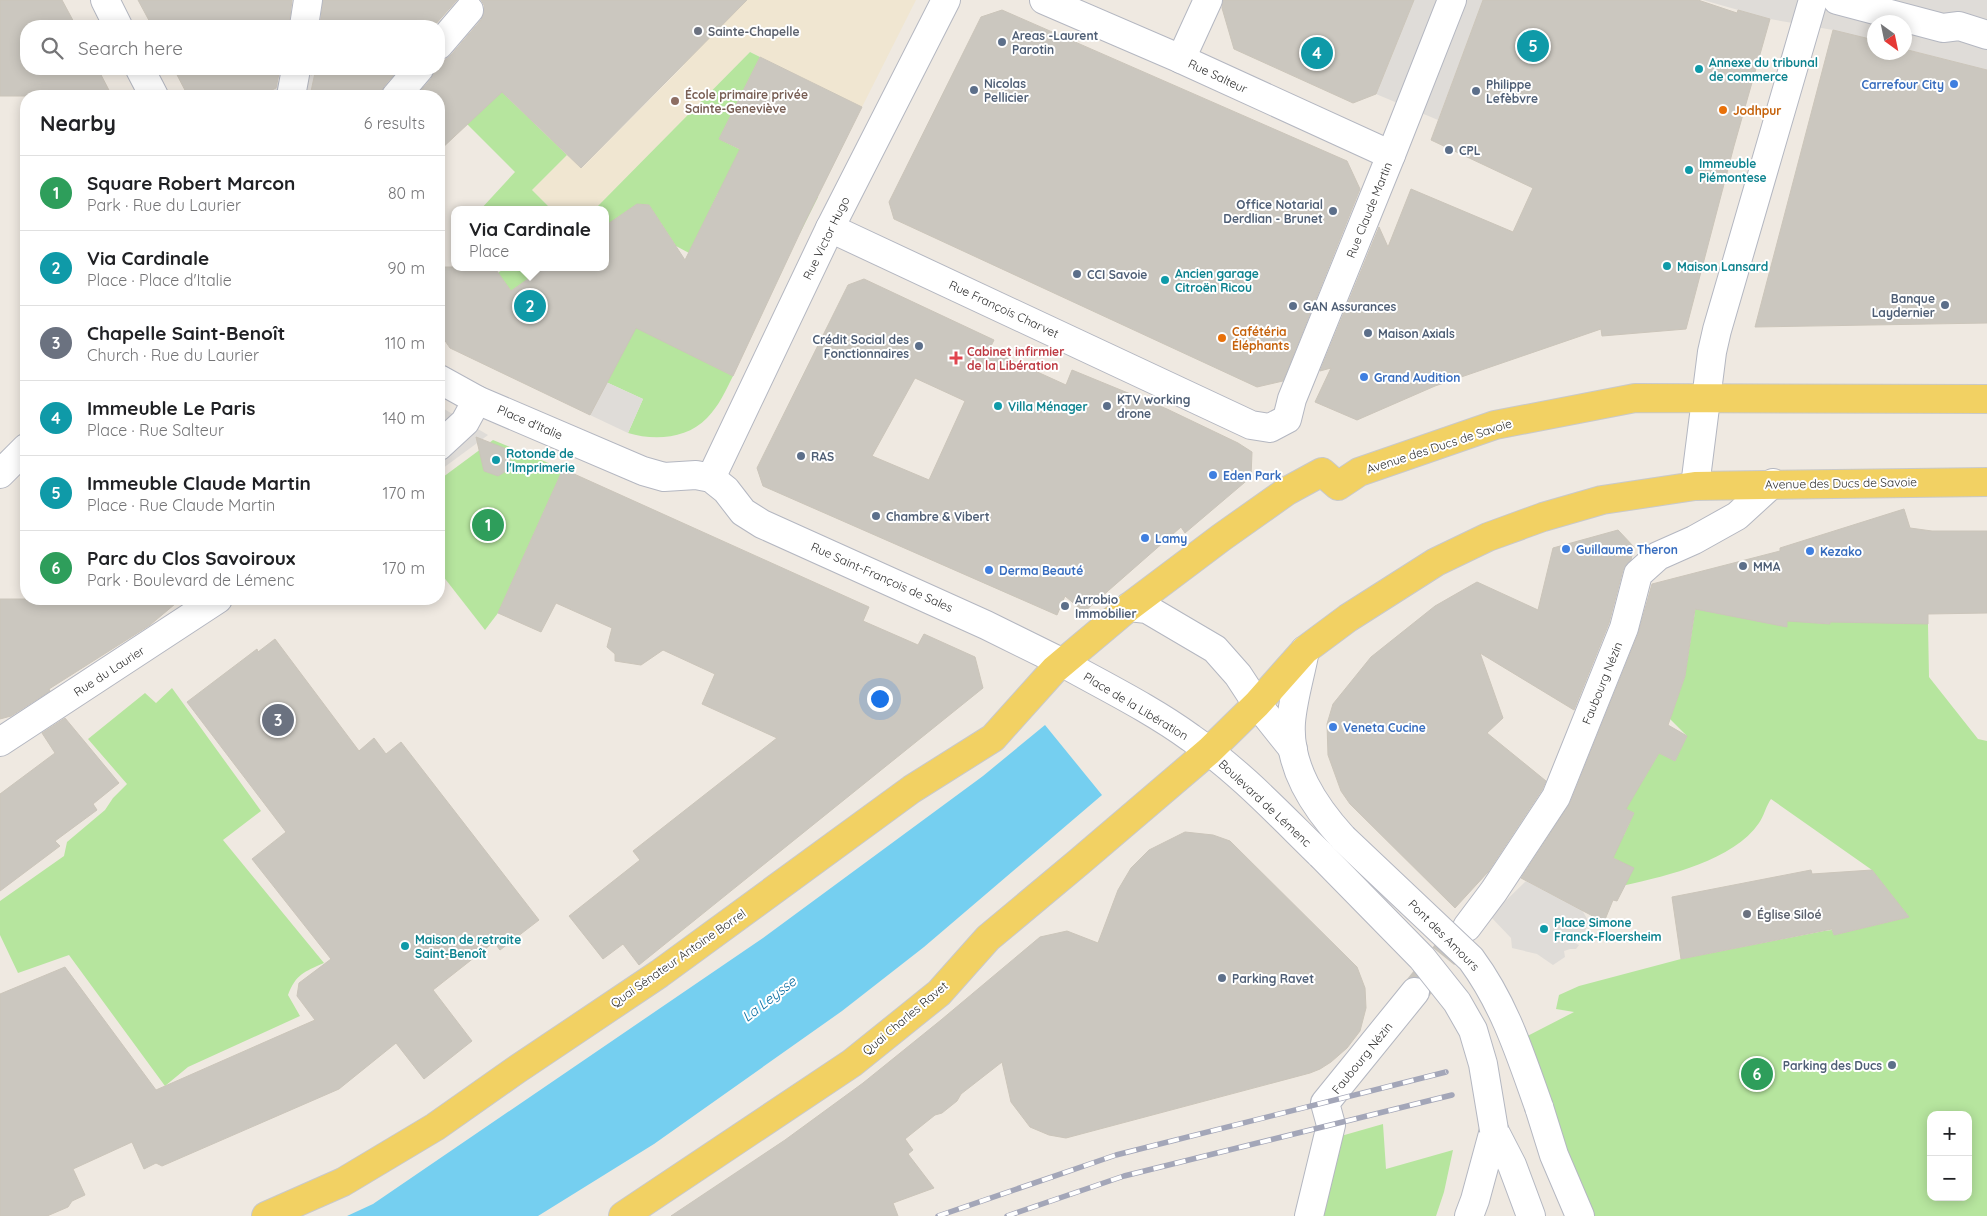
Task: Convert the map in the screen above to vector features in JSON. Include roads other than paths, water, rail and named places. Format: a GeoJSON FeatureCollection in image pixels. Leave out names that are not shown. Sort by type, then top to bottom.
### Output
{"type":"FeatureCollection","features":[{"type":"Feature","properties":{"kind":"main road","name":"Avenue des Ducs de Savoie"},"geometry":{"type":"LineString","coordinates":[[1063,663],[1129,606],[1286,491],[1322,472],[1338,486],[1360,472],[1495,425],[1635,398],[1987,400]]}},
{"type":"Feature","properties":{"kind":"main road","name":"Avenue des Ducs de Savoie"},"geometry":{"type":"LineString","coordinates":[[1209,751],[1257,704],[1305,650],[1348,618],[1436,562],[1488,537],[1543,517],[1602,500],[1695,486],[1773,483],[1987,482]]}},
{"type":"Feature","properties":{"kind":"main road","name":"Quai Sénateur Antoine Borrel"},"geometry":{"type":"LineString","coordinates":[[266,1216],[343,1182],[435,1128],[516,1070],[659,974],[912,789],[993,738],[1054,670],[1063,663]]}},
{"type":"Feature","properties":{"kind":"main road","name":"Quai Charles Ravet"},"geometry":{"type":"LineString","coordinates":[[623,1216],[852,1063],[939,993],[988,938],[1209,751]]}},
{"type":"Feature","properties":{"kind":"street"},"geometry":{"type":"LineString","coordinates":[[105,0],[115,20]]}},
{"type":"Feature","properties":{"kind":"street"},"geometry":{"type":"LineString","coordinates":[[305,20],[308,0]]}},
{"type":"Feature","properties":{"kind":"street","name":"Rue Victor Hugo"},"geometry":{"type":"LineString","coordinates":[[711,478],[830,228],[946,0]]}},
{"type":"Feature","properties":{"kind":"street","name":"Rue Salteur"},"geometry":{"type":"LineString","coordinates":[[1044,0],[1181,59],[1391,155]]}},
{"type":"Feature","properties":{"kind":"street"},"geometry":{"type":"LineString","coordinates":[[1181,59],[1208,0]]}},
{"type":"Feature","properties":{"kind":"street","name":"Rue Claude Martin"},"geometry":{"type":"LineString","coordinates":[[1287,419],[1292,398],[1452,0]]}},
{"type":"Feature","properties":{"kind":"street"},"geometry":{"type":"LineString","coordinates":[[1695,486],[1717,330],[1813,0]]}},
{"type":"Feature","properties":{"kind":"street"},"geometry":{"type":"LineString","coordinates":[[1837,0],[1943,28],[1959,26],[1987,35]]}},
{"type":"Feature","properties":{"kind":"street"},"geometry":{"type":"LineString","coordinates":[[445,38],[469,10]]}},
{"type":"Feature","properties":{"kind":"street"},"geometry":{"type":"LineString","coordinates":[[143,75],[151,90]]}},
{"type":"Feature","properties":{"kind":"street"},"geometry":{"type":"LineString","coordinates":[[292,90],[295,75]]}},
{"type":"Feature","properties":{"kind":"street"},"geometry":{"type":"LineString","coordinates":[[401,90],[414,75]]}},
{"type":"Feature","properties":{"kind":"street","name":"Rue François Charvet"},"geometry":{"type":"LineString","coordinates":[[830,228],[1251,425],[1270,428],[1287,419]]}},
{"type":"Feature","properties":{"kind":"street","name":"Place d'Italie"},"geometry":{"type":"LineString","coordinates":[[445,381],[477,400],[643,471],[664,477],[696,475],[711,478]]}},
{"type":"Feature","properties":{"kind":"street"},"geometry":{"type":"LineString","coordinates":[[445,440],[465,422],[477,400]]}},
{"type":"Feature","properties":{"kind":"street"},"geometry":{"type":"LineString","coordinates":[[0,474],[20,454]]}},
{"type":"Feature","properties":{"kind":"street","name":"Rue Saint-François de Sales"},"geometry":{"type":"LineString","coordinates":[[711,478],[726,490],[743,512],[762,524],[986,625],[1063,663]]}},
{"type":"Feature","properties":{"kind":"street","name":"Faubourg Nézin"},"geometry":{"type":"LineString","coordinates":[[1467,926],[1494,891],[1556,797],[1624,628],[1638,574],[1658,556],[1694,540],[1737,516],[1773,483]]}},
{"type":"Feature","properties":{"kind":"street"},"geometry":{"type":"LineString","coordinates":[[1129,606],[1147,609],[1215,649],[1238,675],[1257,704],[1293,749]]}},
{"type":"Feature","properties":{"kind":"street","name":"Rue du Laurier"},"geometry":{"type":"LineString","coordinates":[[0,742],[188,607]]}},
{"type":"Feature","properties":{"kind":"street"},"geometry":{"type":"LineString","coordinates":[[1293,749],[1291,720],[1305,650]]}},
{"type":"Feature","properties":{"kind":"street","name":"Place de la Libération"},"geometry":{"type":"LineString","coordinates":[[1063,663],[1164,720],[1209,751]]}},
{"type":"Feature","properties":{"kind":"street","name":"Pont des Amours"},"geometry":{"type":"LineString","coordinates":[[1293,749],[1299,771],[1309,794],[1324,816],[1343,838],[1471,959],[1489,982],[1503,1011],[1539,1107],[1572,1211]]}},
{"type":"Feature","properties":{"kind":"street","name":"Boulevard de Lémenc"},"geometry":{"type":"LineString","coordinates":[[1209,751],[1249,784],[1321,855],[1422,958],[1457,1002],[1473,1030],[1483,1064],[1494,1130]]}},
{"type":"Feature","properties":{"kind":"street","name":"Faubourg Nézin"},"geometry":{"type":"LineString","coordinates":[[1309,1216],[1331,1125],[1326,1103],[1415,992]]}},
{"type":"Feature","properties":{"kind":"street"},"geometry":{"type":"LineString","coordinates":[[1469,1216],[1494,1130]]}},
{"type":"Feature","properties":{"kind":"street"},"geometry":{"type":"LineString","coordinates":[[1494,1130],[1512,1165],[1531,1216]]}},
{"type":"Feature","properties":{"kind":"water","name":"La Leysse"},"geometry":{"type":"Polygon","coordinates":[[[1045,725],[1102,795],[924,947],[842,1011],[654,1144],[538,1216],[347,1216],[373,1204],[763,938],[983,776],[1045,725]]]}},
{"type":"Feature","properties":{"kind":"tunnel"},"geometry":{"type":"LineString","coordinates":[[1417,989],[1467,927]]}},
{"type":"Feature","properties":{"kind":"railway"},"geometry":{"type":"LineString","coordinates":[[938,1216],[1116,1155],[1446,1072]]}},
{"type":"Feature","properties":{"kind":"railway"},"geometry":{"type":"LineString","coordinates":[[1007,1216],[1124,1176],[1452,1095]]}},
{"type":"Feature","properties":{"kind":"place","name":"Sainte-Chapelle"},"geometry":{"type":"Point","coordinates":[698,31]}},
{"type":"Feature","properties":{"kind":"place","name":"Areas -Laurent Parotin"},"geometry":{"type":"Point","coordinates":[1002,42]}},
{"type":"Feature","properties":{"kind":"place","name":"Immeuble Claude Martin"},"geometry":{"type":"Point","coordinates":[1533,46]}},
{"type":"Feature","properties":{"kind":"place","name":"Immeuble Le Paris"},"geometry":{"type":"Point","coordinates":[1317,53]}},
{"type":"Feature","properties":{"kind":"place","name":"Annexe du tribunal de commerce"},"geometry":{"type":"Point","coordinates":[1699,69]}},
{"type":"Feature","properties":{"kind":"place","name":"Carrefour City"},"geometry":{"type":"Point","coordinates":[1954,84]}},
{"type":"Feature","properties":{"kind":"place","name":"Nicolas Pellicier"},"geometry":{"type":"Point","coordinates":[974,90]}},
{"type":"Feature","properties":{"kind":"place","name":"Philippe Lefèbvre"},"geometry":{"type":"Point","coordinates":[1476,91]}},
{"type":"Feature","properties":{"kind":"place","name":"École primaire privée Sainte-Geneviève"},"geometry":{"type":"Point","coordinates":[675,101]}},
{"type":"Feature","properties":{"kind":"place","name":"Jodhpur"},"geometry":{"type":"Point","coordinates":[1723,110]}},
{"type":"Feature","properties":{"kind":"place","name":"CPL"},"geometry":{"type":"Point","coordinates":[1449,150]}},
{"type":"Feature","properties":{"kind":"place","name":"Immeuble Piémontese"},"geometry":{"type":"Point","coordinates":[1689,170]}},
{"type":"Feature","properties":{"kind":"place","name":"Office Notarial Derdlian - Brunet"},"geometry":{"type":"Point","coordinates":[1333,211]}},
{"type":"Feature","properties":{"kind":"place","name":"Maison Lansard"},"geometry":{"type":"Point","coordinates":[1667,266]}},
{"type":"Feature","properties":{"kind":"place","name":"CCI Savoie"},"geometry":{"type":"Point","coordinates":[1077,274]}},
{"type":"Feature","properties":{"kind":"place","name":"Ancien garage Citroën Ricou"},"geometry":{"type":"Point","coordinates":[1165,280]}},
{"type":"Feature","properties":{"kind":"place","name":"Banque Laydernier"},"geometry":{"type":"Point","coordinates":[1945,305]}},
{"type":"Feature","properties":{"kind":"place","name":"Via Cardinale"},"geometry":{"type":"Point","coordinates":[530,306]}},
{"type":"Feature","properties":{"kind":"place","name":"GAN Assurances"},"geometry":{"type":"Point","coordinates":[1293,306]}},
{"type":"Feature","properties":{"kind":"place","name":"Maison Axials"},"geometry":{"type":"Point","coordinates":[1368,333]}},
{"type":"Feature","properties":{"kind":"place","name":"Cafétéria Éléphants"},"geometry":{"type":"Point","coordinates":[1222,338]}},
{"type":"Feature","properties":{"kind":"place","name":"Crédit Social des Fonctionnaires"},"geometry":{"type":"Point","coordinates":[919,346]}},
{"type":"Feature","properties":{"kind":"place","name":"Cabinet infirmier de la Libération"},"geometry":{"type":"Point","coordinates":[956,358]}},
{"type":"Feature","properties":{"kind":"place","name":"Grand Audition"},"geometry":{"type":"Point","coordinates":[1364,377]}},
{"type":"Feature","properties":{"kind":"place","name":"Villa Ménager"},"geometry":{"type":"Point","coordinates":[998,406]}},
{"type":"Feature","properties":{"kind":"place","name":"KTV working drone"},"geometry":{"type":"Point","coordinates":[1107,406]}},
{"type":"Feature","properties":{"kind":"place","name":"RAS"},"geometry":{"type":"Point","coordinates":[801,456]}},
{"type":"Feature","properties":{"kind":"place","name":"Rotonde de l'Imprimerie"},"geometry":{"type":"Point","coordinates":[496,460]}},
{"type":"Feature","properties":{"kind":"place","name":"Eden Park"},"geometry":{"type":"Point","coordinates":[1213,475]}},
{"type":"Feature","properties":{"kind":"place","name":"Chambre & Vibert"},"geometry":{"type":"Point","coordinates":[876,516]}},
{"type":"Feature","properties":{"kind":"place","name":"Square Robert Marcon"},"geometry":{"type":"Point","coordinates":[488,525]}},
{"type":"Feature","properties":{"kind":"place","name":"Lamy"},"geometry":{"type":"Point","coordinates":[1145,538]}},
{"type":"Feature","properties":{"kind":"place","name":"Guillaume Theron"},"geometry":{"type":"Point","coordinates":[1566,549]}},
{"type":"Feature","properties":{"kind":"place","name":"Kezako"},"geometry":{"type":"Point","coordinates":[1810,551]}},
{"type":"Feature","properties":{"kind":"place","name":"MMA"},"geometry":{"type":"Point","coordinates":[1743,566]}},
{"type":"Feature","properties":{"kind":"place","name":"Derma Beauté"},"geometry":{"type":"Point","coordinates":[989,570]}},
{"type":"Feature","properties":{"kind":"place","name":"Arrobio Immobilier"},"geometry":{"type":"Point","coordinates":[1065,606]}},
{"type":"Feature","properties":{"kind":"place","name":"Chapelle Saint-Benoît"},"geometry":{"type":"Point","coordinates":[278,720]}},
{"type":"Feature","properties":{"kind":"place","name":"Veneta Cucine"},"geometry":{"type":"Point","coordinates":[1333,727]}},
{"type":"Feature","properties":{"kind":"place","name":"Église Siloé"},"geometry":{"type":"Point","coordinates":[1747,914]}},
{"type":"Feature","properties":{"kind":"place","name":"Place Simone Franck-Floersheim"},"geometry":{"type":"Point","coordinates":[1544,929]}},
{"type":"Feature","properties":{"kind":"place","name":"Maison de retraite Saint-Benoît"},"geometry":{"type":"Point","coordinates":[405,946]}},
{"type":"Feature","properties":{"kind":"place","name":"Parking Ravet"},"geometry":{"type":"Point","coordinates":[1222,978]}},
{"type":"Feature","properties":{"kind":"place","name":"Parking des Ducs"},"geometry":{"type":"Point","coordinates":[1892,1065]}},
{"type":"Feature","properties":{"kind":"place","name":"Parc du Clos Savoiroux"},"geometry":{"type":"Point","coordinates":[1757,1074]}}]}
